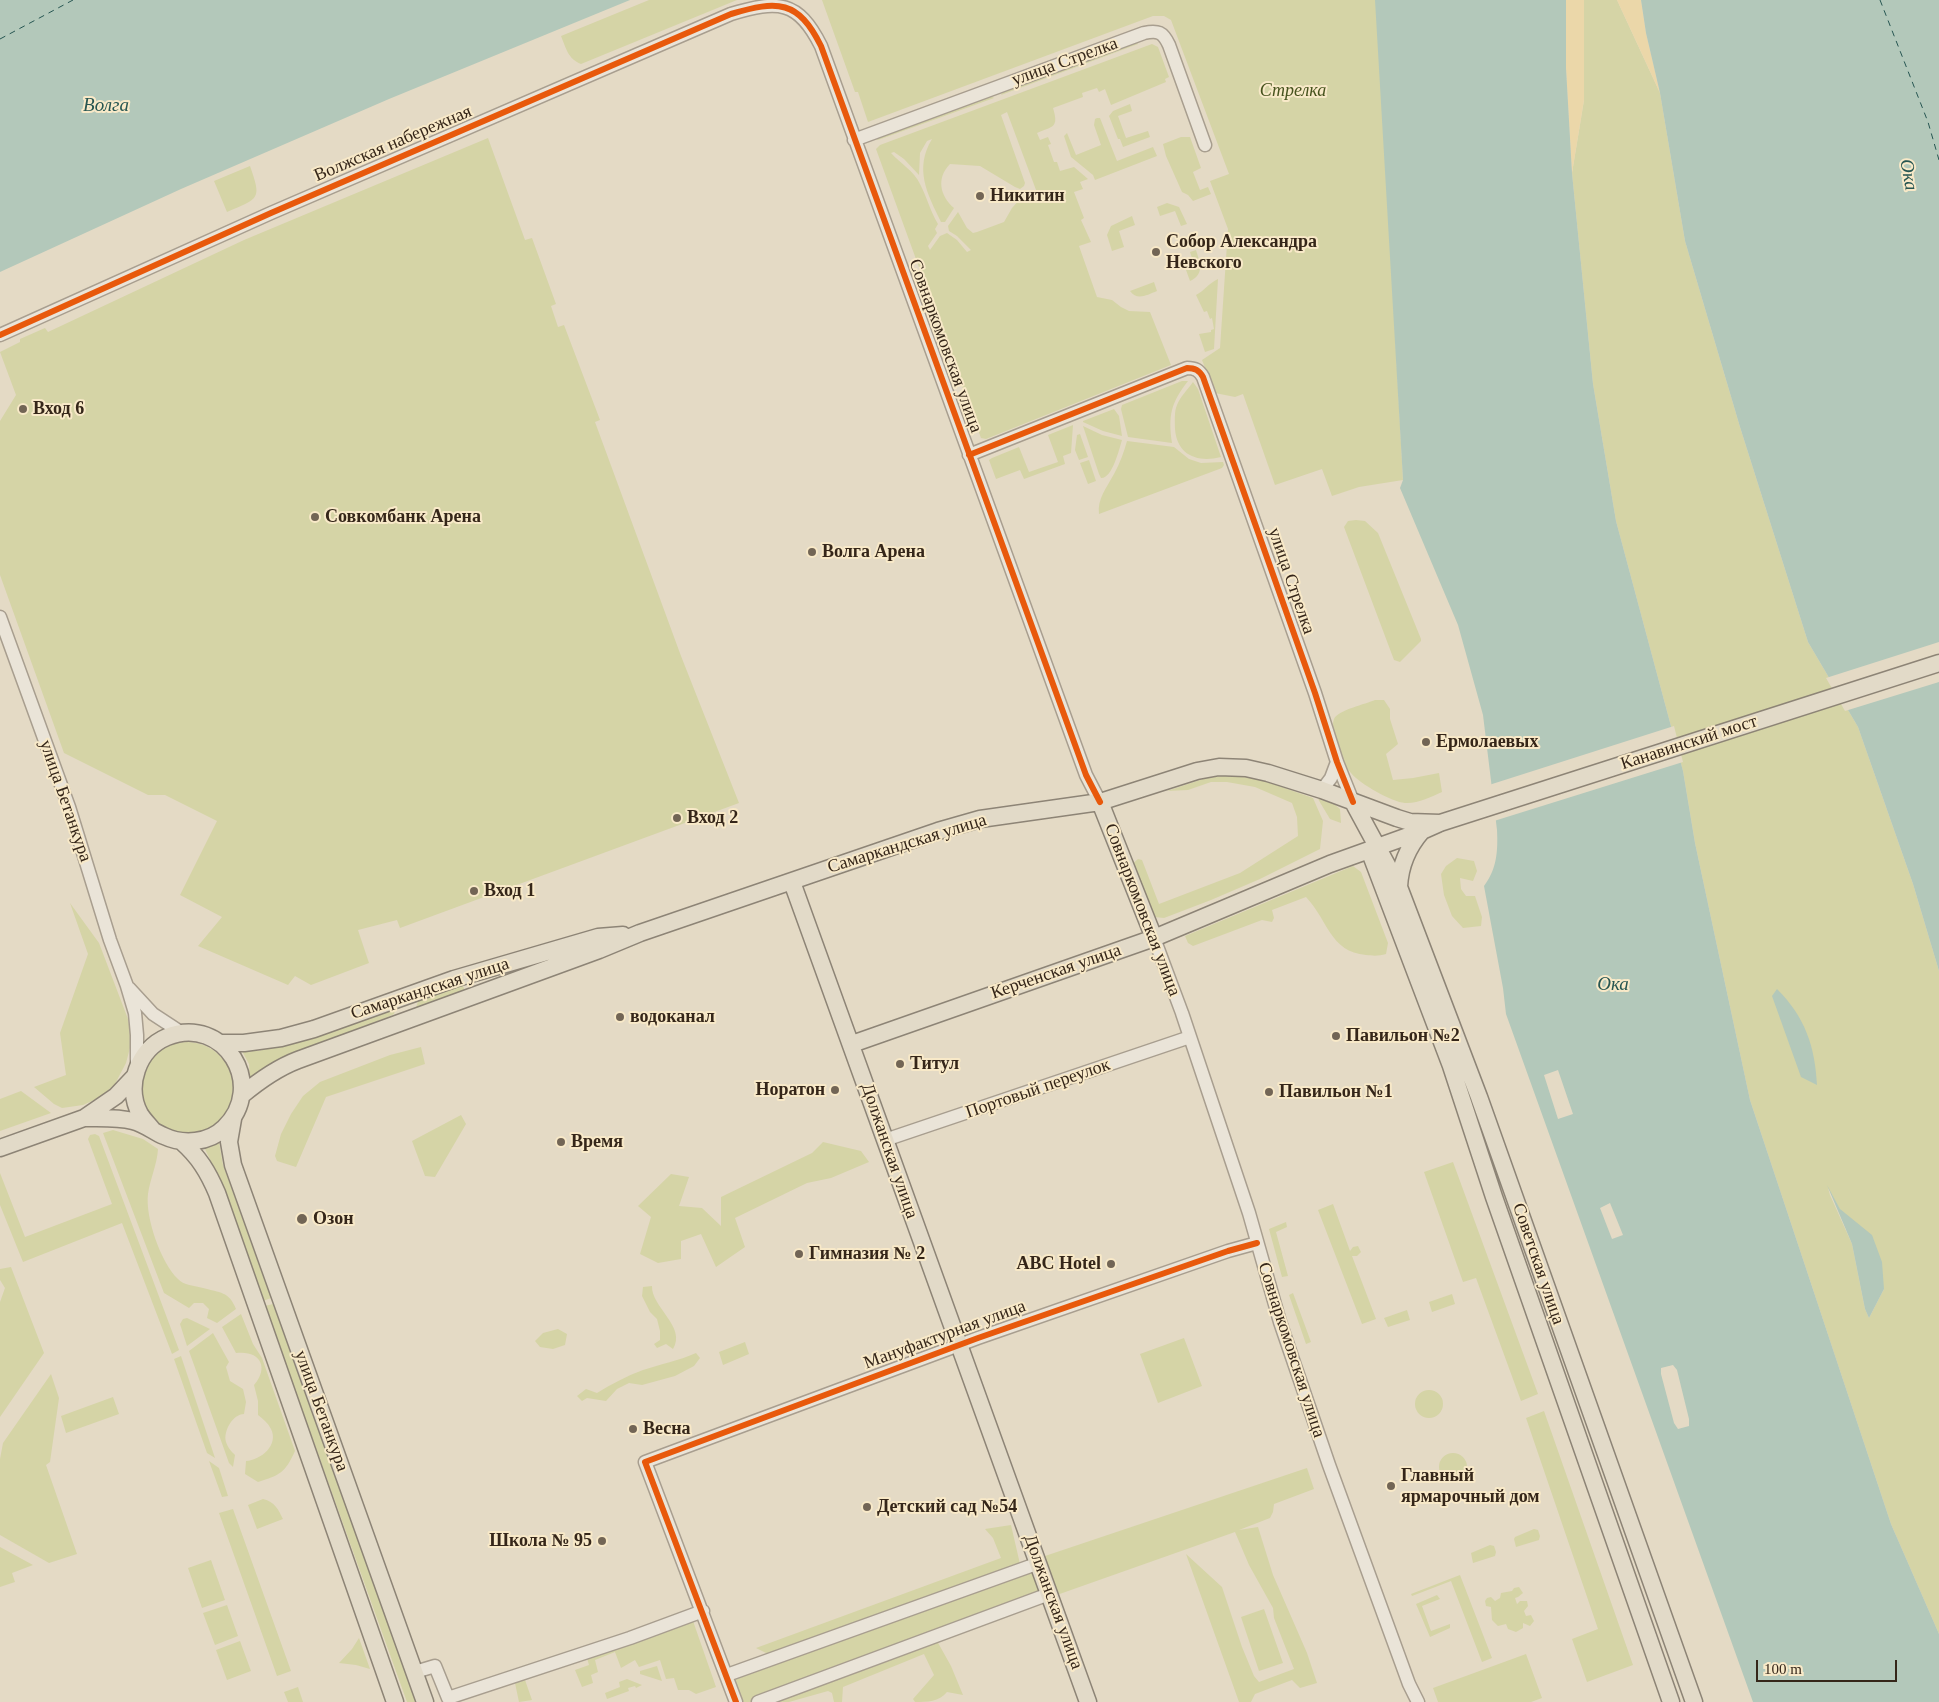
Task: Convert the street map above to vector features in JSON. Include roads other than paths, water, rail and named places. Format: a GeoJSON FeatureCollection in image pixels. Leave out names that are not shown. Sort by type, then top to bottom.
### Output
{"type":"FeatureCollection","features":[{"type":"Feature","properties":{"kind":"main road","name":"Канавинский мост"},"geometry":{"type":"LineString","coordinates":[[1440,823],[1939,663]]}},
{"type":"Feature","properties":{"kind":"main road","name":"Самаркандская улица"},"geometry":{"type":"LineString","coordinates":[[242,1094],[281,1067],[599,950],[640,932],[792,882],[938,830],[980,819],[1100,802],[1219,767],[1246,768],[1322,790],[1410,822],[1440,823]]}},
{"type":"Feature","properties":{"kind":"main road","name":"Совнаркомовская улица"},"geometry":{"type":"LineString","coordinates":[[1100,802],[1154,938]]}},
{"type":"Feature","properties":{"kind":"main road"},"geometry":{"type":"LineString","coordinates":[[1353,802],[1373,848]]}},
{"type":"Feature","properties":{"kind":"main road","name":"Керченская улица"},"geometry":{"type":"LineString","coordinates":[[852,1044],[1154,938],[1249,897],[1440,823]]}},
{"type":"Feature","properties":{"kind":"main road"},"geometry":{"type":"LineString","coordinates":[[1399,887],[1399,874],[1406,855],[1422,831]]}},
{"type":"Feature","properties":{"kind":"main road","name":"Советская улица"},"geometry":{"type":"LineString","coordinates":[[1373,848],[1399,887],[1484,1110],[1694,1702]]}},
{"type":"Feature","properties":{"kind":"main road","name":"Советская улица"},"geometry":{"type":"LineString","coordinates":[[1373,848],[1451,1066],[1494,1197],[1671,1702]]}},
{"type":"Feature","properties":{"kind":"main road","name":"Должанская улица"},"geometry":{"type":"LineString","coordinates":[[792,882],[1088,1702]]}},
{"type":"Feature","properties":{"kind":"main road","name":"Самаркандская улица"},"geometry":{"type":"LineString","coordinates":[[220,1043],[244,1043],[281,1038],[314,1029],[473,973],[598,937],[640,932]]}},
{"type":"Feature","properties":{"kind":"main road"},"geometry":{"type":"LineString","coordinates":[[368,1035],[376,1026],[405,1010],[410,1003],[412,994]]}},
{"type":"Feature","properties":{"kind":"main road"},"geometry":{"type":"LineString","coordinates":[[0,1148],[84,1118],[116,1096],[136,1073],[144,1056],[154,1045],[167,1037],[182,1033],[195,1033],[208,1037],[220,1043],[231,1054],[238,1066],[242,1080],[242,1094],[239,1107],[233,1119],[223,1130],[196,1142],[182,1142],[162,1136],[134,1121],[84,1118]]}},
{"type":"Feature","properties":{"kind":"main road"},"geometry":{"type":"LineString","coordinates":[[136,1073],[134,1096],[140,1114],[152,1129]]}},
{"type":"Feature","properties":{"kind":"main road","name":"улица Бетанкура"},"geometry":{"type":"LineString","coordinates":[[233,1119],[228,1142],[233,1166],[425,1702]]}},
{"type":"Feature","properties":{"kind":"main road","name":"улица Бетанкура"},"geometry":{"type":"LineString","coordinates":[[182,1142],[202,1162],[216,1193],[394,1702]]}},
{"type":"Feature","properties":{"kind":"street","name":"Волжская набережная"},"geometry":{"type":"LineString","coordinates":[[0,335],[271,213],[731,14],[760,4],[777,3],[802,14]]}},
{"type":"Feature","properties":{"kind":"street","name":"Совнаркомовская улица"},"geometry":{"type":"LineString","coordinates":[[802,14],[821,46],[1086,775],[1100,802]]}},
{"type":"Feature","properties":{"kind":"street","name":"улица Стрелка"},"geometry":{"type":"LineString","coordinates":[[854,140],[1144,33],[1160,31],[1165,36],[1169,45],[1205,145]]}},
{"type":"Feature","properties":{"kind":"street","name":"улица Стрелка"},"geometry":{"type":"LineString","coordinates":[[969,455],[1187,368],[1199,371],[1203,377],[1312,684],[1336,762],[1353,802]]}},
{"type":"Feature","properties":{"kind":"street","name":"улица Бетанкура"},"geometry":{"type":"LineString","coordinates":[[0,617],[69,807],[110,940],[127,986],[135,1013],[137,1035],[136,1073]]}},
{"type":"Feature","properties":{"kind":"street"},"geometry":{"type":"LineString","coordinates":[[1322,790],[1331,778],[1336,762]]}},
{"type":"Feature","properties":{"kind":"street","name":"Совнаркомовская улица"},"geometry":{"type":"LineString","coordinates":[[1154,938],[1190,1037],[1249,1213],[1280,1322],[1329,1465],[1409,1684],[1418,1702]]}},
{"type":"Feature","properties":{"kind":"street","name":"улица Бетанкура"},"geometry":{"type":"LineString","coordinates":[[127,986],[153,1014],[182,1033]]}},
{"type":"Feature","properties":{"kind":"street","name":"Портовый переулок"},"geometry":{"type":"LineString","coordinates":[[885,1140],[1190,1037]]}},
{"type":"Feature","properties":{"kind":"street","name":"Мануфактурная улица"},"geometry":{"type":"LineString","coordinates":[[703,1611],[645,1462],[959,1345],[1228,1251],[1256,1243]]}},
{"type":"Feature","properties":{"kind":"street"},"geometry":{"type":"LineString","coordinates":[[727,1675],[1039,1563]]}},
{"type":"Feature","properties":{"kind":"street"},"geometry":{"type":"LineString","coordinates":[[758,1702],[1049,1594]]}},
{"type":"Feature","properties":{"kind":"street"},"geometry":{"type":"LineString","coordinates":[[415,1672],[435,1666],[448,1698],[630,1638],[703,1611],[736,1702]]}},
{"type":"Feature","properties":{"kind":"water","name":"Волга"},"geometry":{"type":"Polygon","coordinates":[[[0,0],[630,0],[389,99],[181,189],[0,272],[0,0]]]}},
{"type":"Feature","properties":{"kind":"water","name":"Ока"},"geometry":{"type":"Polygon","coordinates":[[[1375,0],[1566,0],[1566,68],[1572,173],[1593,384],[1616,521],[1683,771],[1695,843],[1750,1100],[1891,1524],[1939,1634],[1939,1702],[1753,1702],[1506,1014],[1484,886],[1494,866],[1497,852],[1497,830],[1483,715],[1458,625],[1400,488],[1403,480],[1375,0]]]}},
{"type":"Feature","properties":{"kind":"water","name":"Ока"},"geometry":{"type":"Polygon","coordinates":[[[1641,0],[1939,0],[1939,971],[1913,884],[1858,727],[1808,642],[1740,427],[1685,241],[1660,93],[1646,33],[1641,0]]]}},
{"type":"Feature","properties":{"kind":"water"},"geometry":{"type":"Polygon","coordinates":[[[1777,989],[1795,1010],[1807,1033],[1814,1057],[1817,1085],[1801,1077],[1772,996],[1777,989]]]}},
{"type":"Feature","properties":{"kind":"water"},"geometry":{"type":"Polygon","coordinates":[[[1827,1185],[1840,1209],[1872,1235],[1882,1262],[1884,1289],[1869,1318],[1865,1309],[1852,1244],[1827,1185]]]}},
{"type":"Feature","properties":{"kind":"place","name":"Никитин"},"geometry":{"type":"Point","coordinates":[980,196]}},
{"type":"Feature","properties":{"kind":"place","name":"Собор Александра Невского"},"geometry":{"type":"Point","coordinates":[1156,252]}},
{"type":"Feature","properties":{"kind":"place","name":"Вход 6"},"geometry":{"type":"Point","coordinates":[23,409]}},
{"type":"Feature","properties":{"kind":"place","name":"Совкомбанк Арена"},"geometry":{"type":"Point","coordinates":[315,517]}},
{"type":"Feature","properties":{"kind":"place","name":"Волга Арена"},"geometry":{"type":"Point","coordinates":[812,552]}},
{"type":"Feature","properties":{"kind":"place","name":"Ермолаевых"},"geometry":{"type":"Point","coordinates":[1426,742]}},
{"type":"Feature","properties":{"kind":"place","name":"Вход 2"},"geometry":{"type":"Point","coordinates":[677,818]}},
{"type":"Feature","properties":{"kind":"place","name":"Вход 1"},"geometry":{"type":"Point","coordinates":[474,891]}},
{"type":"Feature","properties":{"kind":"place","name":"водоканал"},"geometry":{"type":"Point","coordinates":[620,1017]}},
{"type":"Feature","properties":{"kind":"place","name":"Павильон №2"},"geometry":{"type":"Point","coordinates":[1336,1036]}},
{"type":"Feature","properties":{"kind":"place","name":"Титул"},"geometry":{"type":"Point","coordinates":[900,1064]}},
{"type":"Feature","properties":{"kind":"place","name":"Норатон"},"geometry":{"type":"Point","coordinates":[835,1090]}},
{"type":"Feature","properties":{"kind":"place","name":"Павильон №1"},"geometry":{"type":"Point","coordinates":[1269,1092]}},
{"type":"Feature","properties":{"kind":"place","name":"Время"},"geometry":{"type":"Point","coordinates":[561,1142]}},
{"type":"Feature","properties":{"kind":"place","name":"Озон"},"geometry":{"type":"Point","coordinates":[302,1219]}},
{"type":"Feature","properties":{"kind":"place","name":"Гимназия № 2"},"geometry":{"type":"Point","coordinates":[799,1254]}},
{"type":"Feature","properties":{"kind":"place","name":"ABC Hotel"},"geometry":{"type":"Point","coordinates":[1111,1264]}},
{"type":"Feature","properties":{"kind":"place","name":"Весна"},"geometry":{"type":"Point","coordinates":[633,1429]}},
{"type":"Feature","properties":{"kind":"place","name":"Главный ярмарочный дом"},"geometry":{"type":"Point","coordinates":[1391,1486]}},
{"type":"Feature","properties":{"kind":"place","name":"Детский сад №54"},"geometry":{"type":"Point","coordinates":[867,1507]}},
{"type":"Feature","properties":{"kind":"place","name":"Школа № 95"},"geometry":{"type":"Point","coordinates":[602,1541]}},
{"type":"Feature","properties":{"kind":"park label","name":"Стрелка"},"geometry":{"type":"Point","coordinates":[1293,91]}}]}
